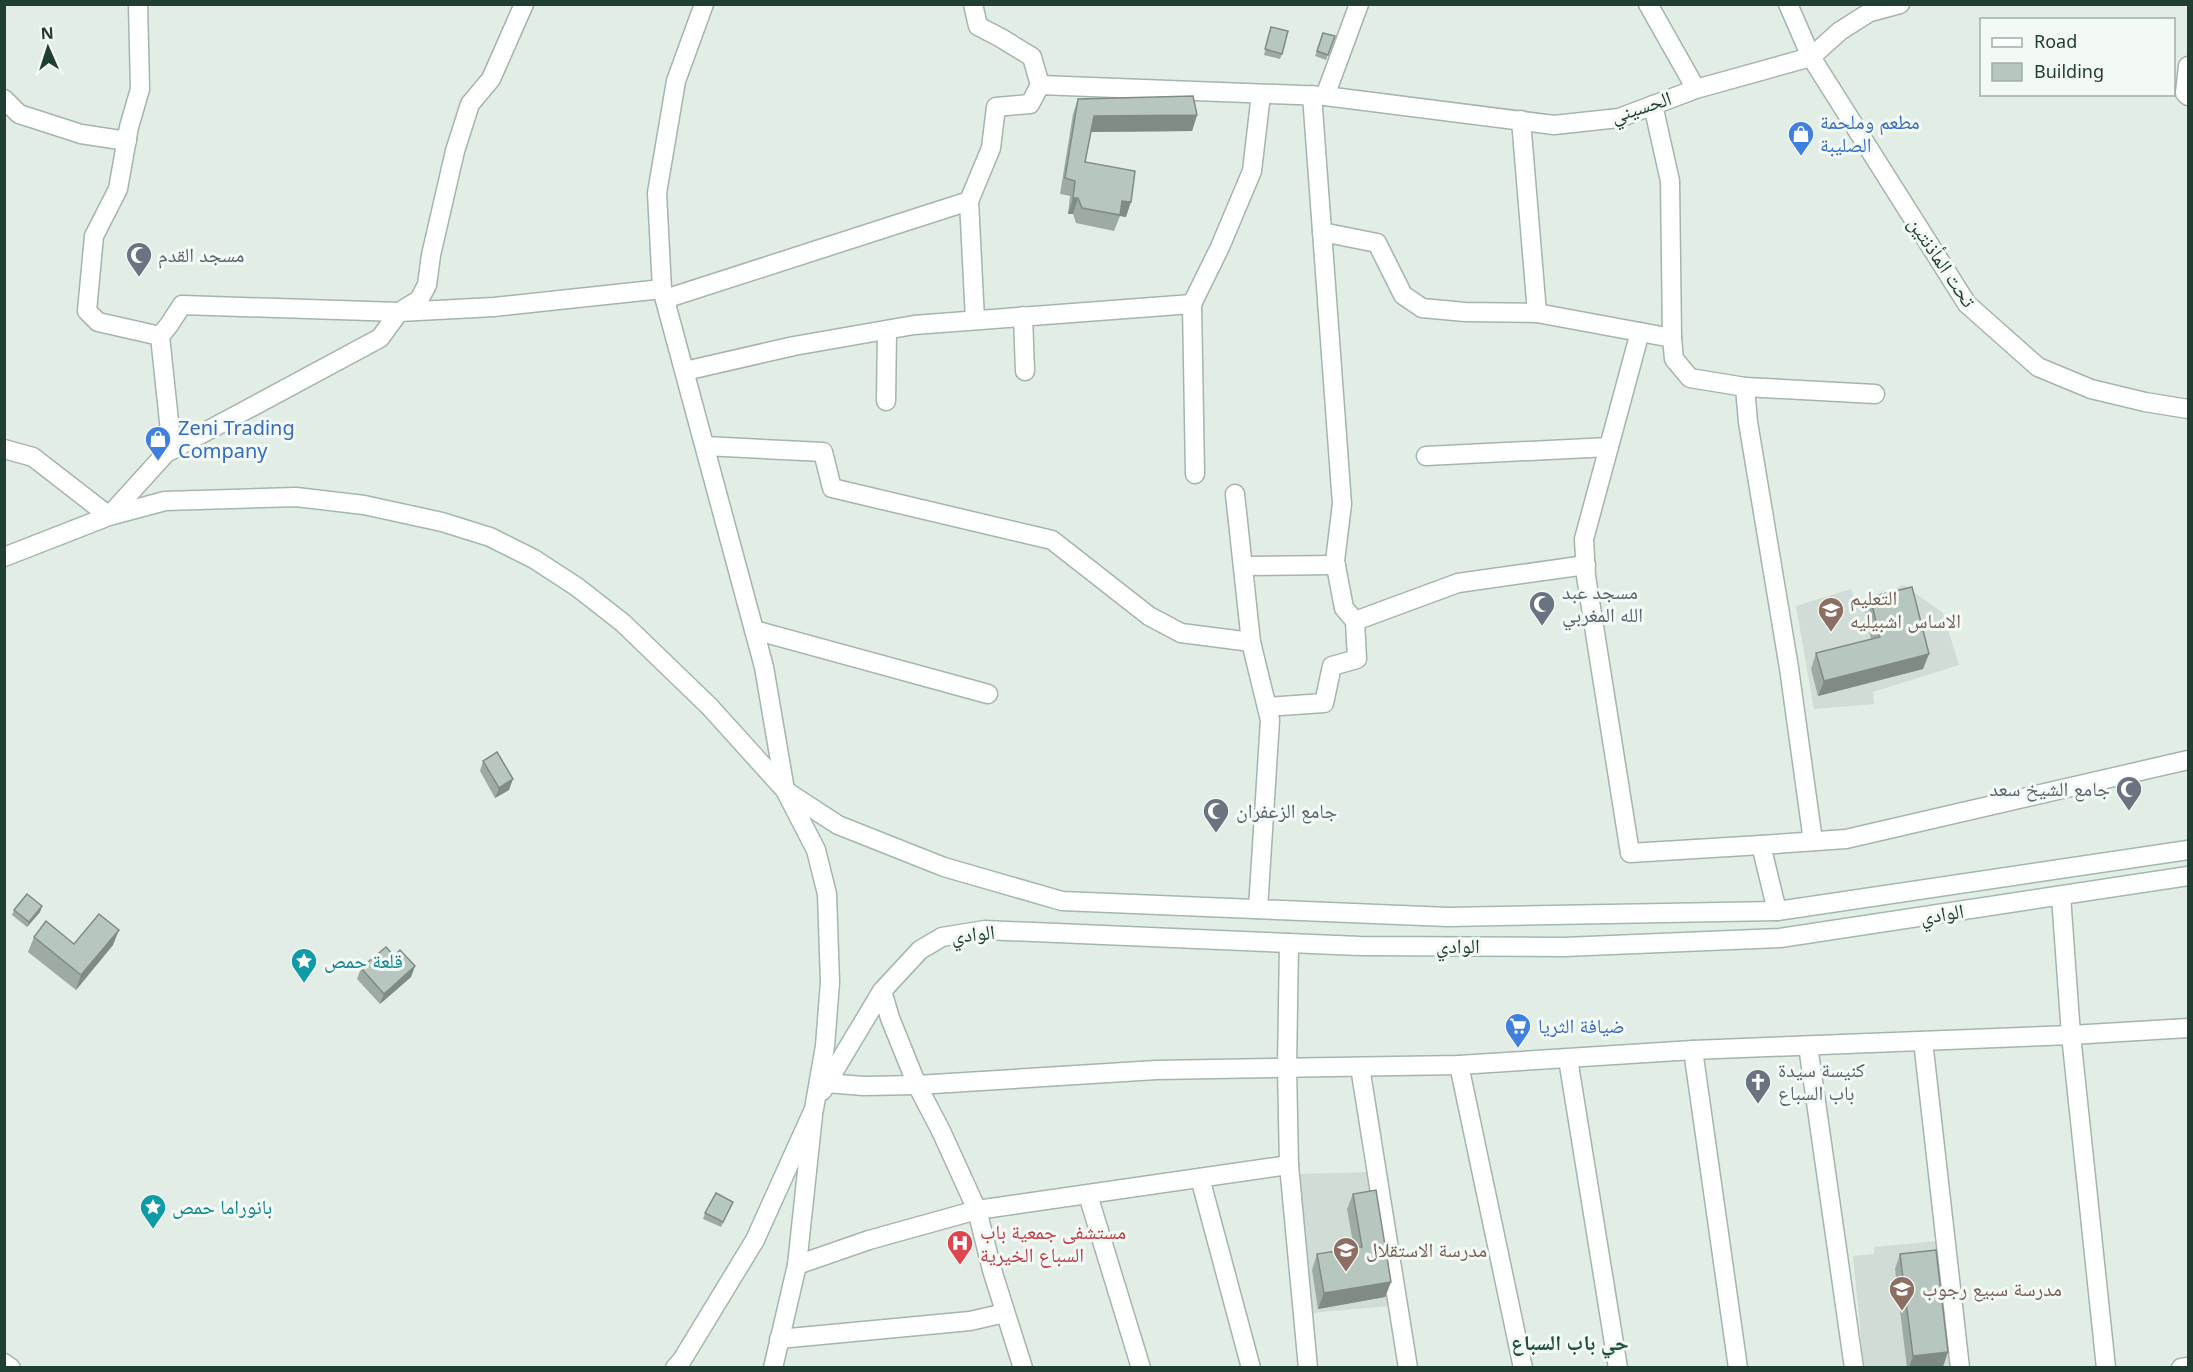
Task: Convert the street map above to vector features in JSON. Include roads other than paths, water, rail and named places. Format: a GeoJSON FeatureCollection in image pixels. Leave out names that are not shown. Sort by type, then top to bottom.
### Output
{"type":"FeatureCollection","features":[{"type":"Feature","properties":{"kind":"street"},"geometry":{"type":"LineString","coordinates":[[138,4],[140,88],[118,189],[94,236],[87,311],[98,322],[160,336]]}},
{"type":"Feature","properties":{"kind":"street"},"geometry":{"type":"LineString","coordinates":[[109,516],[166,453],[380,338],[399,312],[419,300],[427,285],[431,255],[454,151],[470,104],[491,79],[524,4]]}},
{"type":"Feature","properties":{"kind":"street"},"geometry":{"type":"LineString","coordinates":[[704,4],[676,81],[657,193],[664,294],[764,667],[785,790]]}},
{"type":"Feature","properties":{"kind":"street"},"geometry":{"type":"LineString","coordinates":[[973,4],[978,26],[1032,57],[1040,85],[1029,104],[996,107],[991,148],[969,201],[975,320]]}},
{"type":"Feature","properties":{"kind":"street"},"geometry":{"type":"LineString","coordinates":[[1267,707],[1324,703],[1332,666],[1357,659],[1355,621],[1344,608],[1336,565],[1342,504],[1322,232],[1319,96],[1359,4]]}},
{"type":"Feature","properties":{"kind":"street"},"geometry":{"type":"LineString","coordinates":[[1648,4],[1696,89]]}},
{"type":"Feature","properties":{"kind":"street","name":"تحت المأذنتين"},"geometry":{"type":"LineString","coordinates":[[1788,4],[1811,57],[1967,304],[2038,367],[2091,390],[2188,409]]}},
{"type":"Feature","properties":{"kind":"street","name":"الحسيني"},"geometry":{"type":"LineString","coordinates":[[1040,85],[1319,96],[1554,124],[1618,118],[1696,89],[1811,57],[1840,31],[1870,12],[1900,4]]}},
{"type":"Feature","properties":{"kind":"street"},"geometry":{"type":"LineString","coordinates":[[2188,66],[2185,93],[2188,96]]}},
{"type":"Feature","properties":{"kind":"street"},"geometry":{"type":"LineString","coordinates":[[1195,474],[1192,304],[1220,247],[1252,171],[1261,94]]}},
{"type":"Feature","properties":{"kind":"street"},"geometry":{"type":"LineString","coordinates":[[4,99],[19,114],[81,134],[127,141]]}},
{"type":"Feature","properties":{"kind":"street"},"geometry":{"type":"LineString","coordinates":[[1653,105],[1671,181],[1674,359],[1690,378],[1744,387],[1875,394]]}},
{"type":"Feature","properties":{"kind":"street"},"geometry":{"type":"LineString","coordinates":[[1521,120],[1538,313]]}},
{"type":"Feature","properties":{"kind":"street"},"geometry":{"type":"LineString","coordinates":[[172,450],[160,336],[182,305],[399,312],[664,294],[969,201]]}},
{"type":"Feature","properties":{"kind":"street"},"geometry":{"type":"LineString","coordinates":[[1322,232],[1377,243],[1403,295],[1422,308],[1465,312],[1538,313],[1672,338]]}},
{"type":"Feature","properties":{"kind":"street"},"geometry":{"type":"LineString","coordinates":[[685,370],[794,346],[914,325],[1192,304]]}},
{"type":"Feature","properties":{"kind":"street"},"geometry":{"type":"LineString","coordinates":[[1023,316],[1025,370]]}},
{"type":"Feature","properties":{"kind":"street"},"geometry":{"type":"LineString","coordinates":[[886,401],[887,330]]}},
{"type":"Feature","properties":{"kind":"street"},"geometry":{"type":"LineString","coordinates":[[1640,332],[1584,539],[1630,853],[1846,839],[2188,760]]}},
{"type":"Feature","properties":{"kind":"street"},"geometry":{"type":"LineString","coordinates":[[1744,387],[1789,668],[1813,841]]}},
{"type":"Feature","properties":{"kind":"street"},"geometry":{"type":"LineString","coordinates":[[705,446],[823,453],[832,488],[1052,540],[1149,616],[1181,633],[1251,642]]}},
{"type":"Feature","properties":{"kind":"street"},"geometry":{"type":"LineString","coordinates":[[1426,456],[1608,447]]}},
{"type":"Feature","properties":{"kind":"street"},"geometry":{"type":"LineString","coordinates":[[4,449],[33,457],[109,516]]}},
{"type":"Feature","properties":{"kind":"street"},"geometry":{"type":"LineString","coordinates":[[1235,494],[1251,642],[1270,720],[1258,909]]}},
{"type":"Feature","properties":{"kind":"street"},"geometry":{"type":"LineString","coordinates":[[4,557],[109,516],[165,501],[296,497],[364,505],[431,519],[490,537],[534,559],[577,586],[623,622],[709,706],[785,790],[816,850],[827,894],[830,982],[825,1046],[814,1109],[797,1265],[773,1368]]}},
{"type":"Feature","properties":{"kind":"street"},"geometry":{"type":"LineString","coordinates":[[1243,566],[1336,565]]}},
{"type":"Feature","properties":{"kind":"street"},"geometry":{"type":"LineString","coordinates":[[1355,621],[1458,583],[1586,565]]}},
{"type":"Feature","properties":{"kind":"street"},"geometry":{"type":"LineString","coordinates":[[754,630],[988,694]]}},
{"type":"Feature","properties":{"kind":"street","name":"الوادي"},"geometry":{"type":"LineString","coordinates":[[785,790],[838,825],[944,867],[1062,901],[1448,917],[1776,911],[2188,850]]}},
{"type":"Feature","properties":{"kind":"street"},"geometry":{"type":"LineString","coordinates":[[1761,845],[1776,911]]}},
{"type":"Feature","properties":{"kind":"street","name":"الوادي"},"geometry":{"type":"LineString","coordinates":[[814,1109],[826,1083],[882,991],[920,950],[942,937],[985,930],[1360,946],[1564,947],[1780,938],[2188,876]]}},
{"type":"Feature","properties":{"kind":"street"},"geometry":{"type":"LineString","coordinates":[[2061,896],[2072,1035],[2106,1368]]}},
{"type":"Feature","properties":{"kind":"street"},"geometry":{"type":"LineString","coordinates":[[1289,943],[1287,1068],[1289,1165],[1308,1368]]}},
{"type":"Feature","properties":{"kind":"street"},"geometry":{"type":"LineString","coordinates":[[882,991],[890,1018],[917,1085],[977,1210],[992,1270],[1023,1368]]}},
{"type":"Feature","properties":{"kind":"street"},"geometry":{"type":"LineString","coordinates":[[826,1083],[864,1086],[917,1085],[1156,1070],[1459,1065],[1693,1050],[2072,1035],[2188,1028]]}},
{"type":"Feature","properties":{"kind":"street"},"geometry":{"type":"LineString","coordinates":[[1923,1041],[1960,1368]]}},
{"type":"Feature","properties":{"kind":"street"},"geometry":{"type":"LineString","coordinates":[[1808,1046],[1854,1368]]}},
{"type":"Feature","properties":{"kind":"street"},"geometry":{"type":"LineString","coordinates":[[1693,1050],[1738,1368]]}},
{"type":"Feature","properties":{"kind":"street"},"geometry":{"type":"LineString","coordinates":[[1568,1059],[1618,1368]]}},
{"type":"Feature","properties":{"kind":"street"},"geometry":{"type":"LineString","coordinates":[[1459,1065],[1523,1368]]}},
{"type":"Feature","properties":{"kind":"street"},"geometry":{"type":"LineString","coordinates":[[1360,1067],[1408,1368]]}},
{"type":"Feature","properties":{"kind":"street"},"geometry":{"type":"LineString","coordinates":[[675,1368],[755,1240],[814,1109]]}},
{"type":"Feature","properties":{"kind":"street"},"geometry":{"type":"LineString","coordinates":[[797,1265],[869,1240],[977,1210],[1289,1165]]}},
{"type":"Feature","properties":{"kind":"street"},"geometry":{"type":"LineString","coordinates":[[1200,1178],[1250,1357],[1251,1368]]}},
{"type":"Feature","properties":{"kind":"street"},"geometry":{"type":"LineString","coordinates":[[1088,1195],[1141,1368]]}},
{"type":"Feature","properties":{"kind":"street"},"geometry":{"type":"LineString","coordinates":[[779,1339],[970,1321],[1005,1313]]}},
{"type":"Feature","properties":{"kind":"street"},"geometry":{"type":"LineString","coordinates":[[4,1363],[11,1368]]}},
{"type":"Feature","properties":{"kind":"street"},"geometry":{"type":"LineString","coordinates":[[2181,1368],[2188,1367]]}},
{"type":"Feature","properties":{"kind":"place","name":"مطعم وملحمة الصليبة"},"geometry":{"type":"Point","coordinates":[1801,157]}},
{"type":"Feature","properties":{"kind":"place","name":"مسجد القدم"},"geometry":{"type":"Point","coordinates":[139,278]}},
{"type":"Feature","properties":{"kind":"place","name":"Zeni Trading Company"},"geometry":{"type":"Point","coordinates":[158,462]}},
{"type":"Feature","properties":{"kind":"place","name":"مسجد عبد الله المغربي"},"geometry":{"type":"Point","coordinates":[1542,627]}},
{"type":"Feature","properties":{"kind":"place","name":"التعلیم الاساس اشبیلیه"},"geometry":{"type":"Point","coordinates":[1831,633]}},
{"type":"Feature","properties":{"kind":"place","name":"جامع الشيخ سعد"},"geometry":{"type":"Point","coordinates":[2129,812]}},
{"type":"Feature","properties":{"kind":"place","name":"جامع الزعفران"},"geometry":{"type":"Point","coordinates":[1216,834]}},
{"type":"Feature","properties":{"kind":"place","name":"قلعة حمص"},"geometry":{"type":"Point","coordinates":[304,984]}},
{"type":"Feature","properties":{"kind":"place","name":"ضيافة الثريا"},"geometry":{"type":"Point","coordinates":[1518,1049]}},
{"type":"Feature","properties":{"kind":"place","name":"كنيسة سيدة باب السباع"},"geometry":{"type":"Point","coordinates":[1758,1105]}},
{"type":"Feature","properties":{"kind":"place","name":"بانوراما حمص"},"geometry":{"type":"Point","coordinates":[153,1230]}},
{"type":"Feature","properties":{"kind":"place","name":"مستشفى جمعية باب السباع الخيرية"},"geometry":{"type":"Point","coordinates":[960,1266]}},
{"type":"Feature","properties":{"kind":"place","name":"مدرسة الاستقلال"},"geometry":{"type":"Point","coordinates":[1346,1273]}},
{"type":"Feature","properties":{"kind":"place","name":"مدرسة سبيع رجوب"},"geometry":{"type":"Point","coordinates":[1902,1312]}},
{"type":"Feature","properties":{"kind":"district","name":"حي باب السباع"},"geometry":{"type":"Point","coordinates":[1570,1343]}}]}
